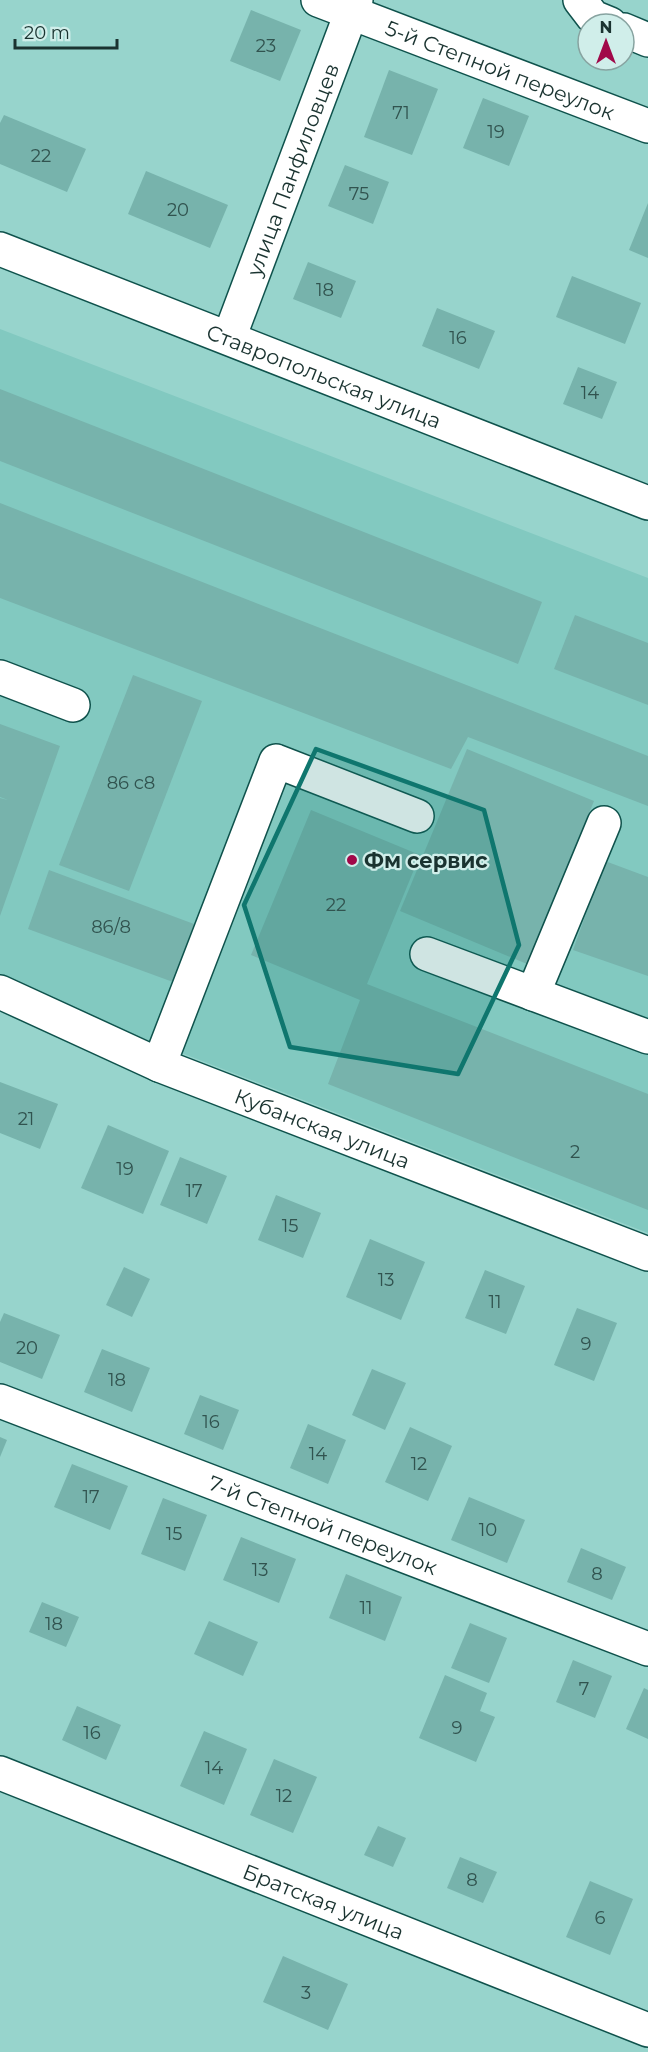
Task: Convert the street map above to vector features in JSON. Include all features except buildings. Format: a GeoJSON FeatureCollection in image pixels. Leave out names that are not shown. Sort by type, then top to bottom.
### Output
{"type":"FeatureCollection","features":[{"type":"Feature","properties":{"kind":"street","name":"5-й Степной переулок"},"geometry":{"type":"LineString","coordinates":[[318,0],[353,7],[648,126]]}},
{"type":"Feature","properties":{"kind":"street"},"geometry":{"type":"LineString","coordinates":[[580,0],[589,12]]}},
{"type":"Feature","properties":{"kind":"street","name":"улица Панфиловцев"},"geometry":{"type":"LineString","coordinates":[[229,339],[353,7]]}},
{"type":"Feature","properties":{"kind":"street","name":"Ставропольская улица"},"geometry":{"type":"LineString","coordinates":[[0,249],[648,503]]}},
{"type":"Feature","properties":{"kind":"street"},"geometry":{"type":"LineString","coordinates":[[0,677],[73,705]]}},
{"type":"Feature","properties":{"kind":"street"},"geometry":{"type":"LineString","coordinates":[[159,1065],[276,761],[417,816]]}},
{"type":"Feature","properties":{"kind":"street"},"geometry":{"type":"LineString","coordinates":[[533,994],[604,823]]}},
{"type":"Feature","properties":{"kind":"street"},"geometry":{"type":"LineString","coordinates":[[427,954],[648,1037]]}},
{"type":"Feature","properties":{"kind":"street","name":"Кубанская улица"},"geometry":{"type":"LineString","coordinates":[[0,992],[159,1065],[648,1254]]}},
{"type":"Feature","properties":{"kind":"street","name":"7-й Степной переулок"},"geometry":{"type":"LineString","coordinates":[[0,1401],[648,1649]]}},
{"type":"Feature","properties":{"kind":"street","name":"Братская улица"},"geometry":{"type":"LineString","coordinates":[[0,1773],[648,2030]]}},
{"type":"Feature","properties":{"kind":"highlighted area"},"geometry":{"type":"Polygon","coordinates":[[[316,749],[484,810],[519,945],[458,1074],[290,1047],[244,905],[316,749]]]}},
{"type":"Feature","properties":{"kind":"shaded area"},"geometry":{"type":"Polygon","coordinates":[[[0,329],[648,578],[648,1233],[0,983],[0,329]]]}},
{"type":"Feature","properties":{"kind":"place","name":"Фм сервис"},"geometry":{"type":"Point","coordinates":[352,860]}}]}
